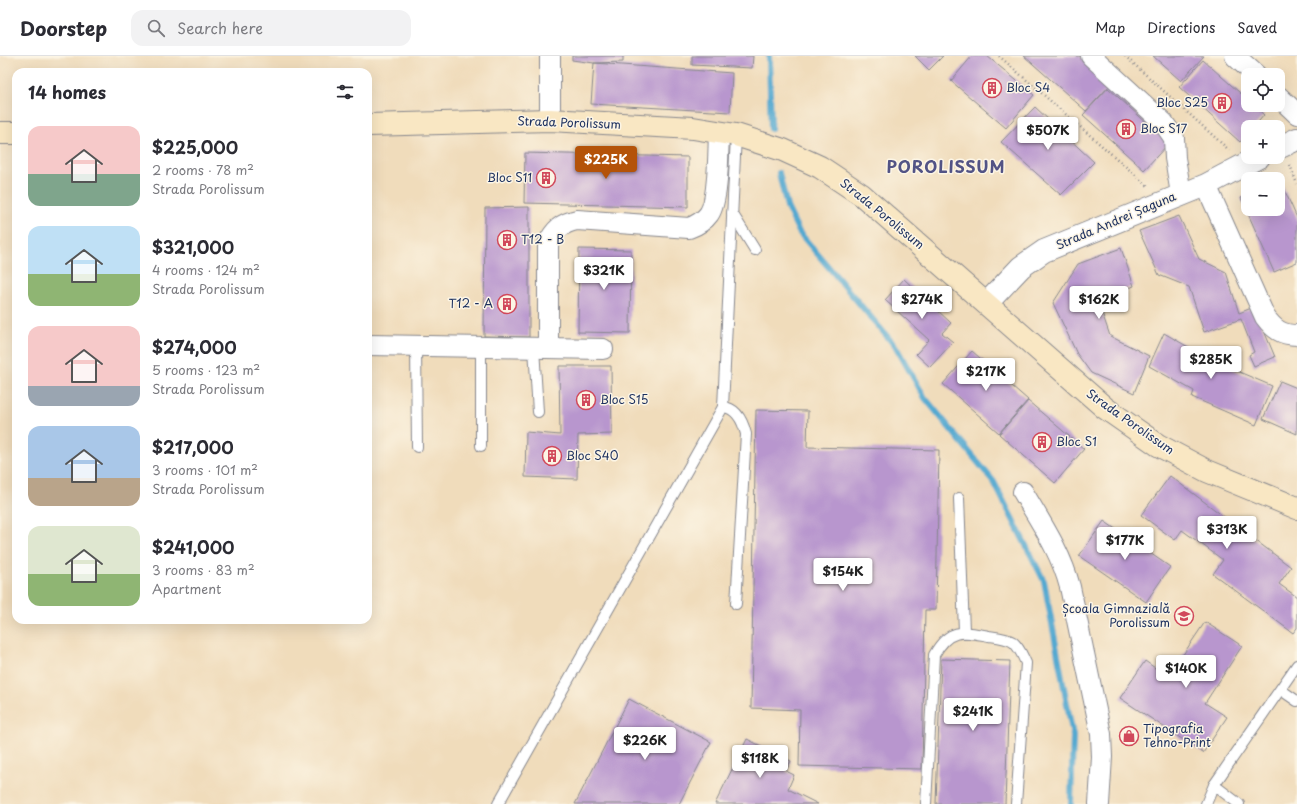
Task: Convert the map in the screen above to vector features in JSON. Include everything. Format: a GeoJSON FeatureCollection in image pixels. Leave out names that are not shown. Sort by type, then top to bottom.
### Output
{"type":"FeatureCollection","features":[{"type":"Feature","properties":{"kind":"main road","name":"Strada Porolissum"},"geometry":{"type":"LineString","coordinates":[[372,125],[550,120],[693,128],[728,134],[783,150],[820,167],[840,179],[882,212],[987,303],[1099,404],[1158,445],[1207,471],[1297,508]]}},
{"type":"Feature","properties":{"kind":"main road"},"geometry":{"type":"LineString","coordinates":[[0,133],[12,133]]}},
{"type":"Feature","properties":{"kind":"street"},"geometry":{"type":"LineString","coordinates":[[550,56],[550,120]]}},
{"type":"Feature","properties":{"kind":"street"},"geometry":{"type":"LineString","coordinates":[[1091,56],[1163,122],[1174,138],[1175,158],[1173,197]]}},
{"type":"Feature","properties":{"kind":"street"},"geometry":{"type":"LineString","coordinates":[[1238,57],[1249,68]]}},
{"type":"Feature","properties":{"kind":"street"},"geometry":{"type":"LineString","coordinates":[[1285,103],[1297,114]]}},
{"type":"Feature","properties":{"kind":"street"},"geometry":{"type":"LineString","coordinates":[[541,348],[548,244],[552,236],[562,225],[577,220],[689,228],[698,225],[710,213],[728,134]]}},
{"type":"Feature","properties":{"kind":"street"},"geometry":{"type":"LineString","coordinates":[[1285,145],[1297,139]]}},
{"type":"Feature","properties":{"kind":"street","name":"Strada Andrei Șaguna"},"geometry":{"type":"LineString","coordinates":[[987,303],[1021,267],[1044,251],[1173,197],[1206,185],[1244,164]]}},
{"type":"Feature","properties":{"kind":"street"},"geometry":{"type":"LineString","coordinates":[[1206,185],[1265,317],[1274,329],[1285,335],[1297,335]]}},
{"type":"Feature","properties":{"kind":"street"},"geometry":{"type":"LineString","coordinates":[[372,345],[603,349]]}},
{"type":"Feature","properties":{"kind":"street"},"geometry":{"type":"LineString","coordinates":[[1022,492],[1056,548],[1065,567],[1070,587],[1101,734],[1102,757],[1099,804]]}},
{"type":"Feature","properties":{"kind":"lane"},"geometry":{"type":"LineString","coordinates":[[498,804],[723,407],[732,213],[728,134]]}},
{"type":"Feature","properties":{"kind":"lane"},"geometry":{"type":"LineString","coordinates":[[732,213],[755,250]]}},
{"type":"Feature","properties":{"kind":"lane"},"geometry":{"type":"LineString","coordinates":[[416,346],[417,447]]}},
{"type":"Feature","properties":{"kind":"lane"},"geometry":{"type":"LineString","coordinates":[[481,347],[481,446]]}},
{"type":"Feature","properties":{"kind":"lane"},"geometry":{"type":"LineString","coordinates":[[538,412],[541,348]]}},
{"type":"Feature","properties":{"kind":"lane"},"geometry":{"type":"LineString","coordinates":[[723,407],[729,407],[739,418],[746,434],[736,604]]}},
{"type":"Feature","properties":{"kind":"lane"},"geometry":{"type":"LineString","coordinates":[[959,498],[964,631]]}},
{"type":"Feature","properties":{"kind":"lane"},"geometry":{"type":"LineString","coordinates":[[926,804],[934,655],[940,645],[948,637],[964,631],[1011,641],[1020,649],[1026,663],[1016,804]]}},
{"type":"Feature","properties":{"kind":"lane"},"geometry":{"type":"LineString","coordinates":[[1206,804],[1214,785],[1297,665]]}},
{"type":"Feature","properties":{"kind":"lane"},"geometry":{"type":"LineString","coordinates":[[1281,690],[1297,701]]}},
{"type":"Feature","properties":{"kind":"lane"},"geometry":{"type":"LineString","coordinates":[[1214,785],[1239,804]]}},
{"type":"Feature","properties":{"kind":"path"},"geometry":{"type":"LineString","coordinates":[[999,56],[1173,197]]}},
{"type":"Feature","properties":{"kind":"path"},"geometry":{"type":"LineString","coordinates":[[1125,56],[1241,152]]}},
{"type":"Feature","properties":{"kind":"building"},"geometry":{"type":"Polygon","coordinates":[[[572,56],[623,56],[623,62],[594,63],[572,60],[572,56]]]}},
{"type":"Feature","properties":{"kind":"building"},"geometry":{"type":"Polygon","coordinates":[[[692,56],[753,56],[752,68],[692,65],[692,56]]]}},
{"type":"Feature","properties":{"kind":"building"},"geometry":{"type":"Polygon","coordinates":[[[915,56],[943,56],[929,70],[915,56]]]}},
{"type":"Feature","properties":{"kind":"building","name":"Bloc S4"},"geometry":{"type":"Polygon","coordinates":[[[972,56],[987,56],[1034,95],[1006,128],[951,81],[972,56]]]}},
{"type":"Feature","properties":{"kind":"building"},"geometry":{"type":"Polygon","coordinates":[[[1024,56],[1080,56],[1111,84],[1086,111],[1024,56]]]}},
{"type":"Feature","properties":{"kind":"building"},"geometry":{"type":"Polygon","coordinates":[[[1153,56],[1204,56],[1181,81],[1153,56]]]}},
{"type":"Feature","properties":{"kind":"building","name":"Bloc S25"},"geometry":{"type":"Polygon","coordinates":[[[1203,60],[1241,94],[1241,112],[1261,112],[1264,115],[1260,120],[1241,120],[1240,142],[1179,87],[1203,60]]]}},
{"type":"Feature","properties":{"kind":"building"},"geometry":{"type":"Polygon","coordinates":[[[594,63],[732,73],[730,112],[591,104],[594,63]]]}},
{"type":"Feature","properties":{"kind":"building","name":"Bloc S17"},"geometry":{"type":"Polygon","coordinates":[[[1108,88],[1169,143],[1144,170],[1083,115],[1108,88]]]}},
{"type":"Feature","properties":{"kind":"building"},"geometry":{"type":"Polygon","coordinates":[[[1035,107],[1094,162],[1061,195],[1001,142],[1035,107]]]}},
{"type":"Feature","properties":{"kind":"building"},"geometry":{"type":"Polygon","coordinates":[[[525,153],[688,157],[688,207],[524,203],[525,153]]]}},
{"type":"Feature","properties":{"kind":"building"},"geometry":{"type":"Polygon","coordinates":[[[1285,191],[1297,218],[1297,262],[1274,272],[1249,216],[1285,216],[1285,191]]]}},
{"type":"Feature","properties":{"kind":"building"},"geometry":{"type":"Polygon","coordinates":[[[529,207],[529,337],[484,336],[485,208],[529,207]]]}},
{"type":"Feature","properties":{"kind":"building"},"geometry":{"type":"Polygon","coordinates":[[[1179,216],[1199,259],[1226,272],[1239,313],[1254,307],[1275,357],[1254,366],[1249,355],[1254,352],[1241,319],[1204,332],[1189,287],[1159,275],[1139,231],[1179,216]]]}},
{"type":"Feature","properties":{"kind":"building"},"geometry":{"type":"Polygon","coordinates":[[[1121,248],[1134,286],[1098,301],[1110,336],[1149,356],[1134,393],[1091,373],[1077,354],[1053,303],[1078,264],[1121,248]]]}},
{"type":"Feature","properties":{"kind":"building"},"geometry":{"type":"Polygon","coordinates":[[[579,249],[631,250],[630,333],[578,332],[579,249]]]}},
{"type":"Feature","properties":{"kind":"building"},"geometry":{"type":"Polygon","coordinates":[[[904,279],[951,323],[942,333],[953,342],[930,367],[916,354],[929,340],[885,300],[904,279]]]}},
{"type":"Feature","properties":{"kind":"building"},"geometry":{"type":"Polygon","coordinates":[[[1164,333],[1209,359],[1272,386],[1256,425],[1192,397],[1194,391],[1149,366],[1164,333]]]}},
{"type":"Feature","properties":{"kind":"building"},"geometry":{"type":"Polygon","coordinates":[[[972,351],[1028,400],[999,433],[943,384],[972,351]]]}},
{"type":"Feature","properties":{"kind":"building","name":"Bloc S15"},"geometry":{"type":"Polygon","coordinates":[[[559,366],[611,366],[612,434],[578,435],[577,479],[525,477],[526,432],[560,435],[559,366]]]}},
{"type":"Feature","properties":{"kind":"building"},"geometry":{"type":"Polygon","coordinates":[[[1280,381],[1297,388],[1297,434],[1263,419],[1280,381]]]}},
{"type":"Feature","properties":{"kind":"building","name":"Bloc S1"},"geometry":{"type":"Polygon","coordinates":[[[1028,401],[1084,449],[1055,483],[999,434],[1028,401]]]}},
{"type":"Feature","properties":{"kind":"building"},"geometry":{"type":"Polygon","coordinates":[[[756,410],[808,411],[807,447],[939,450],[936,610],[925,610],[922,769],[799,766],[800,710],[751,708],[756,410]]]}},
{"type":"Feature","properties":{"kind":"building"},"geometry":{"type":"Polygon","coordinates":[[[1170,476],[1291,567],[1279,584],[1297,597],[1297,628],[1293,633],[1213,574],[1223,560],[1182,530],[1175,540],[1141,515],[1170,476]]]}},
{"type":"Feature","properties":{"kind":"building"},"geometry":{"type":"Polygon","coordinates":[[[1104,521],[1170,567],[1146,602],[1079,556],[1104,521]]]}},
{"type":"Feature","properties":{"kind":"building"},"geometry":{"type":"Polygon","coordinates":[[[1205,622],[1242,646],[1205,703],[1227,717],[1203,753],[1120,698],[1145,661],[1168,677],[1205,622]]]}},
{"type":"Feature","properties":{"kind":"building"},"geometry":{"type":"Polygon","coordinates":[[[941,659],[1010,661],[1005,804],[936,804],[941,659]]]}},
{"type":"Feature","properties":{"kind":"building"},"geometry":{"type":"Polygon","coordinates":[[[629,699],[711,742],[679,804],[575,804],[629,699]]]}},
{"type":"Feature","properties":{"kind":"building"},"geometry":{"type":"Polygon","coordinates":[[[747,739],[791,761],[786,771],[794,775],[788,789],[818,804],[715,804],[747,739]]]}},
{"type":"Feature","properties":{"kind":"waterway"},"geometry":{"type":"LineString","coordinates":[[769,56],[771,129]]}},
{"type":"Feature","properties":{"kind":"waterway"},"geometry":{"type":"LineString","coordinates":[[779,173],[787,207],[799,232],[896,347],[925,398],[994,482],[1044,581],[1073,736],[1071,804]]}},
{"type":"Feature","properties":{"kind":"place","name":"Bloc S4"},"geometry":{"type":"Point","coordinates":[992,88]}},
{"type":"Feature","properties":{"kind":"place","name":"Bloc S25"},"geometry":{"type":"Point","coordinates":[1222,103]}},
{"type":"Feature","properties":{"kind":"place","name":"Bloc S17"},"geometry":{"type":"Point","coordinates":[1126,129]}},
{"type":"Feature","properties":{"kind":"place","name":"Bloc S11"},"geometry":{"type":"Point","coordinates":[546,178]}},
{"type":"Feature","properties":{"kind":"place","name":"T12 - B"},"geometry":{"type":"Point","coordinates":[507,240]}},
{"type":"Feature","properties":{"kind":"place","name":"T12 - A"},"geometry":{"type":"Point","coordinates":[507,304]}},
{"type":"Feature","properties":{"kind":"place","name":"Bloc S15"},"geometry":{"type":"Point","coordinates":[586,400]}},
{"type":"Feature","properties":{"kind":"place","name":"Bloc S1"},"geometry":{"type":"Point","coordinates":[1042,442]}},
{"type":"Feature","properties":{"kind":"place","name":"Bloc S40"},"geometry":{"type":"Point","coordinates":[552,456]}},
{"type":"Feature","properties":{"kind":"place","name":"Școala Gimnazială Porolissum"},"geometry":{"type":"Point","coordinates":[1184,616]}},
{"type":"Feature","properties":{"kind":"place","name":"Tipografia Tehno-Print"},"geometry":{"type":"Point","coordinates":[1129,736]}},
{"type":"Feature","properties":{"kind":"district","name":"POROLISSUM"},"geometry":{"type":"Point","coordinates":[946,167]}}]}
